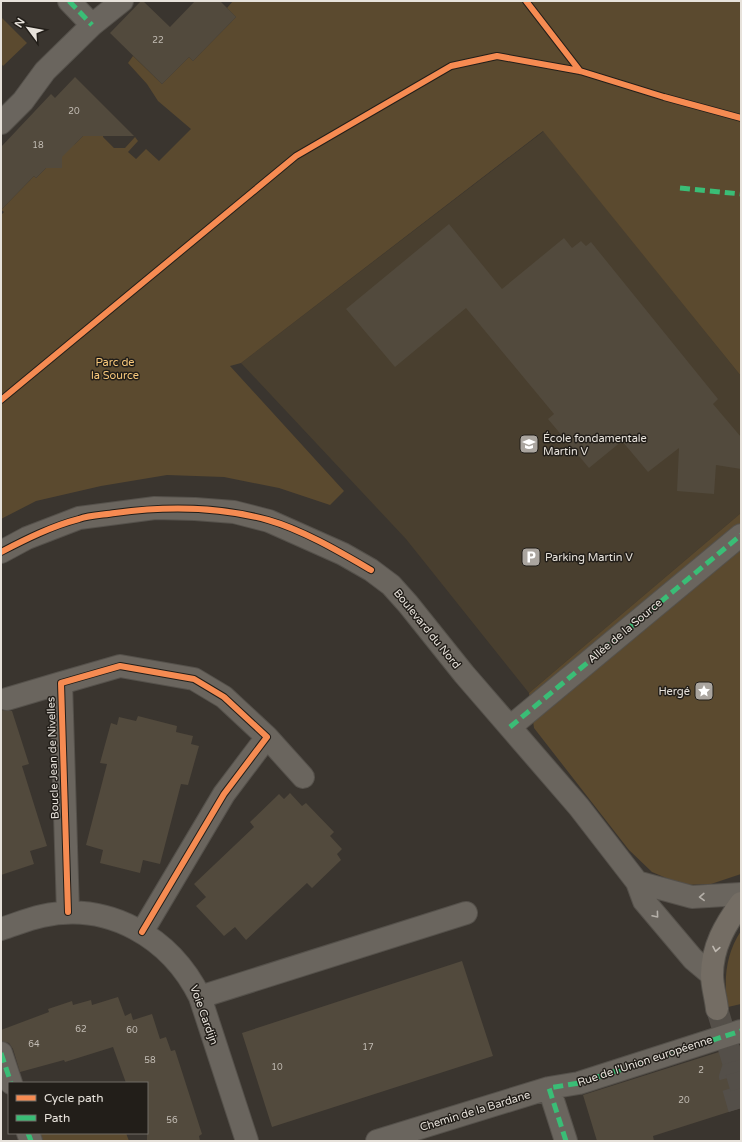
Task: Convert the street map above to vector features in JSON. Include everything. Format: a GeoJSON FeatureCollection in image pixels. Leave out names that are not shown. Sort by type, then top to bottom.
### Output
{"type":"FeatureCollection","features":[{"type":"Feature","properties":{"kind":"main road"},"geometry":{"type":"LineString","coordinates":[[717,1009],[712,975],[716,944],[731,917],[741,903]]}},
{"type":"Feature","properties":{"kind":"street"},"geometry":{"type":"LineString","coordinates":[[69,1],[92,25]]}},
{"type":"Feature","properties":{"kind":"street"},"geometry":{"type":"LineString","coordinates":[[1,123],[23,101],[45,71],[92,25],[122,1]]}},
{"type":"Feature","properties":{"kind":"street","name":"Boulevard du Nord"},"geometry":{"type":"LineString","coordinates":[[1,552],[27,538],[80,518],[155,508],[234,512],[269,520],[343,554],[371,570],[391,585],[408,604],[464,674],[579,807],[638,882],[644,901],[693,959],[712,975]]}},
{"type":"Feature","properties":{"kind":"street","name":"Allée de la Source"},"geometry":{"type":"LineString","coordinates":[[510,727],[741,535]]}},
{"type":"Feature","properties":{"kind":"street","name":"Boucle Jean de Nivelles"},"geometry":{"type":"LineString","coordinates":[[7,699],[120,666],[194,680],[224,697],[268,737],[303,777]]}},
{"type":"Feature","properties":{"kind":"street","name":"Boucle Jean de Nivelles"},"geometry":{"type":"LineString","coordinates":[[60,683],[68,912]]}},
{"type":"Feature","properties":{"kind":"street"},"geometry":{"type":"LineString","coordinates":[[142,932],[224,794],[268,737]]}},
{"type":"Feature","properties":{"kind":"street"},"geometry":{"type":"LineString","coordinates":[[638,882],[692,898],[741,894]]}},
{"type":"Feature","properties":{"kind":"street","name":"Voie Cardijn"},"geometry":{"type":"LineString","coordinates":[[1,929],[41,916],[68,912],[87,913],[129,925],[159,943],[178,961],[191,979],[200,997],[247,1141]]}},
{"type":"Feature","properties":{"kind":"street"},"geometry":{"type":"LineString","coordinates":[[200,997],[466,913]]}},
{"type":"Feature","properties":{"kind":"street","name":"Rue de l'Union européenne"},"geometry":{"type":"LineString","coordinates":[[549,1088],[579,1083],[741,1031]]}},
{"type":"Feature","properties":{"kind":"street"},"geometry":{"type":"LineString","coordinates":[[1,1053],[11,1082]]}},
{"type":"Feature","properties":{"kind":"street"},"geometry":{"type":"LineString","coordinates":[[549,1088],[566,1141]]}},
{"type":"Feature","properties":{"kind":"street","name":"Chemin de la Bardane"},"geometry":{"type":"LineString","coordinates":[[378,1141],[549,1088]]}},
{"type":"Feature","properties":{"kind":"shaded area","name":"École fondamentale Martin V"},"geometry":{"type":"Polygon","coordinates":[[[544,131],[741,376],[741,513],[529,693],[406,539],[241,363],[544,131]]]}},
{"type":"Feature","properties":{"kind":"green space","name":"Parc de la Source"},"geometry":{"type":"Polygon","coordinates":[[[233,1],[741,1],[741,376],[543,131],[241,363],[230,366],[344,491],[330,505],[279,488],[224,477],[167,475],[101,486],[36,501],[1,519],[1,215],[4,212],[1,210],[34,176],[36,178],[46,168],[61,168],[62,151],[75,144],[83,136],[98,136],[99,123],[103,127],[103,137],[114,148],[125,148],[135,137],[138,141],[128,152],[136,159],[146,149],[159,161],[191,129],[158,101],[147,84],[128,63],[133,56],[162,84],[189,57],[193,61],[236,17],[227,8],[233,1]]]}},
{"type":"Feature","properties":{"kind":"green space"},"geometry":{"type":"Polygon","coordinates":[[[1,17],[27,43],[3,66],[1,63],[1,17]]]}},
{"type":"Feature","properties":{"kind":"green space"},"geometry":{"type":"Polygon","coordinates":[[[741,513],[741,874],[711,884],[683,885],[652,872],[629,850],[534,728],[529,693],[741,513]]]}},
{"type":"Feature","properties":{"kind":"green space"},"geometry":{"type":"Polygon","coordinates":[[[741,931],[741,1004],[728,1007],[726,987],[727,968],[732,948],[741,931]]]}},
{"type":"Feature","properties":{"kind":"green space"},"geometry":{"type":"Polygon","coordinates":[[[39,1134],[126,1134],[129,1141],[42,1141],[39,1134]]]}},
{"type":"Feature","properties":{"kind":"building"},"geometry":{"type":"Polygon","coordinates":[[[141,1],[143,1],[170,27],[195,1],[220,1],[236,17],[193,61],[189,57],[162,84],[110,33],[141,1]]]}},
{"type":"Feature","properties":{"kind":"building"},"geometry":{"type":"Polygon","coordinates":[[[75,77],[134,136],[83,136],[62,157],[62,168],[46,168],[36,178],[34,176],[1,210],[1,147],[51,94],[55,98],[75,77]]]}},
{"type":"Feature","properties":{"kind":"building"},"geometry":{"type":"Polygon","coordinates":[[[449,224],[502,289],[564,238],[572,248],[581,241],[586,246],[591,242],[718,399],[713,404],[741,437],[741,469],[716,465],[714,494],[677,491],[679,448],[648,472],[622,441],[589,468],[548,419],[554,414],[466,308],[395,367],[346,309],[449,224]]]}},
{"type":"Feature","properties":{"kind":"building"},"geometry":{"type":"Polygon","coordinates":[[[1,710],[12,711],[29,764],[22,766],[47,846],[30,851],[34,864],[1,875],[1,710]]]}},
{"type":"Feature","properties":{"kind":"building"},"geometry":{"type":"Polygon","coordinates":[[[138,716],[177,726],[176,732],[193,736],[191,744],[199,746],[188,785],[181,784],[160,864],[143,860],[140,873],[100,863],[103,850],[86,845],[107,764],[100,763],[111,723],[117,725],[119,717],[136,721],[138,716]]]}},
{"type":"Feature","properties":{"kind":"building"},"geometry":{"type":"Polygon","coordinates":[[[290,793],[302,806],[306,803],[334,832],[330,836],[342,849],[337,854],[341,860],[312,888],[307,883],[246,940],[235,927],[224,936],[196,906],[206,897],[194,884],[254,827],[250,822],[279,794],[284,799],[290,793]]]}},
{"type":"Feature","properties":{"kind":"building"},"geometry":{"type":"Polygon","coordinates":[[[462,961],[493,1056],[272,1127],[242,1033],[462,961]]]}},
{"type":"Feature","properties":{"kind":"building"},"geometry":{"type":"Polygon","coordinates":[[[118,997],[125,1016],[131,1013],[133,1020],[152,1014],[160,1039],[166,1037],[171,1051],[175,1050],[202,1134],[199,1136],[200,1141],[147,1141],[148,1082],[126,1082],[113,1047],[65,1062],[64,1060],[20,1072],[13,1049],[9,1043],[1,1041],[1,1030],[49,1012],[48,1009],[72,1001],[73,1005],[91,1000],[92,1005],[118,997]]]}},
{"type":"Feature","properties":{"kind":"building"},"geometry":{"type":"Polygon","coordinates":[[[741,1045],[741,1108],[653,1136],[654,1141],[597,1141],[583,1095],[741,1045]]]}},
{"type":"Feature","properties":{"kind":"tunnel"},"geometry":{"type":"LineString","coordinates":[[717,1009],[741,1088]]}},
{"type":"Feature","properties":{"kind":"tunnel"},"geometry":{"type":"LineString","coordinates":[[741,1071],[734,1065],[730,1077],[741,1115]]}},
{"type":"Feature","properties":{"kind":"marked path"},"geometry":{"type":"LineString","coordinates":[[69,1],[92,25]]}},
{"type":"Feature","properties":{"kind":"marked path"},"geometry":{"type":"LineString","coordinates":[[680,188],[741,194]]}},
{"type":"Feature","properties":{"kind":"marked path"},"geometry":{"type":"LineString","coordinates":[[510,727],[741,535]]}},
{"type":"Feature","properties":{"kind":"marked path"},"geometry":{"type":"LineString","coordinates":[[566,1141],[549,1088],[579,1083],[741,1031]]}},
{"type":"Feature","properties":{"kind":"marked path"},"geometry":{"type":"LineString","coordinates":[[1,1053],[11,1082]]}},
{"type":"Feature","properties":{"kind":"marked path"},"geometry":{"type":"LineString","coordinates":[[28,1134],[31,1141]]}},
{"type":"Feature","properties":{"kind":"cycle path"},"geometry":{"type":"LineString","coordinates":[[526,1],[580,71]]}},
{"type":"Feature","properties":{"kind":"cycle path"},"geometry":{"type":"LineString","coordinates":[[1,400],[296,156],[451,66],[497,56],[580,71],[664,97],[741,118]]}},
{"type":"Feature","properties":{"kind":"cycle path"},"geometry":{"type":"LineString","coordinates":[[1,552],[49,529],[88,517],[172,508],[230,512],[249,515],[281,524],[321,542],[371,570]]}},
{"type":"Feature","properties":{"kind":"cycle path"},"geometry":{"type":"LineString","coordinates":[[68,912],[61,683],[120,666],[194,679],[224,697],[267,737],[224,794],[142,932]]}},
{"type":"Feature","properties":{"kind":"place","name":"École fondamentale Martin V"},"geometry":{"type":"Point","coordinates":[529,444]}},
{"type":"Feature","properties":{"kind":"place","name":"Parking Martin V"},"geometry":{"type":"Point","coordinates":[531,557]}},
{"type":"Feature","properties":{"kind":"place","name":"Hergé"},"geometry":{"type":"Point","coordinates":[704,691]}}]}
